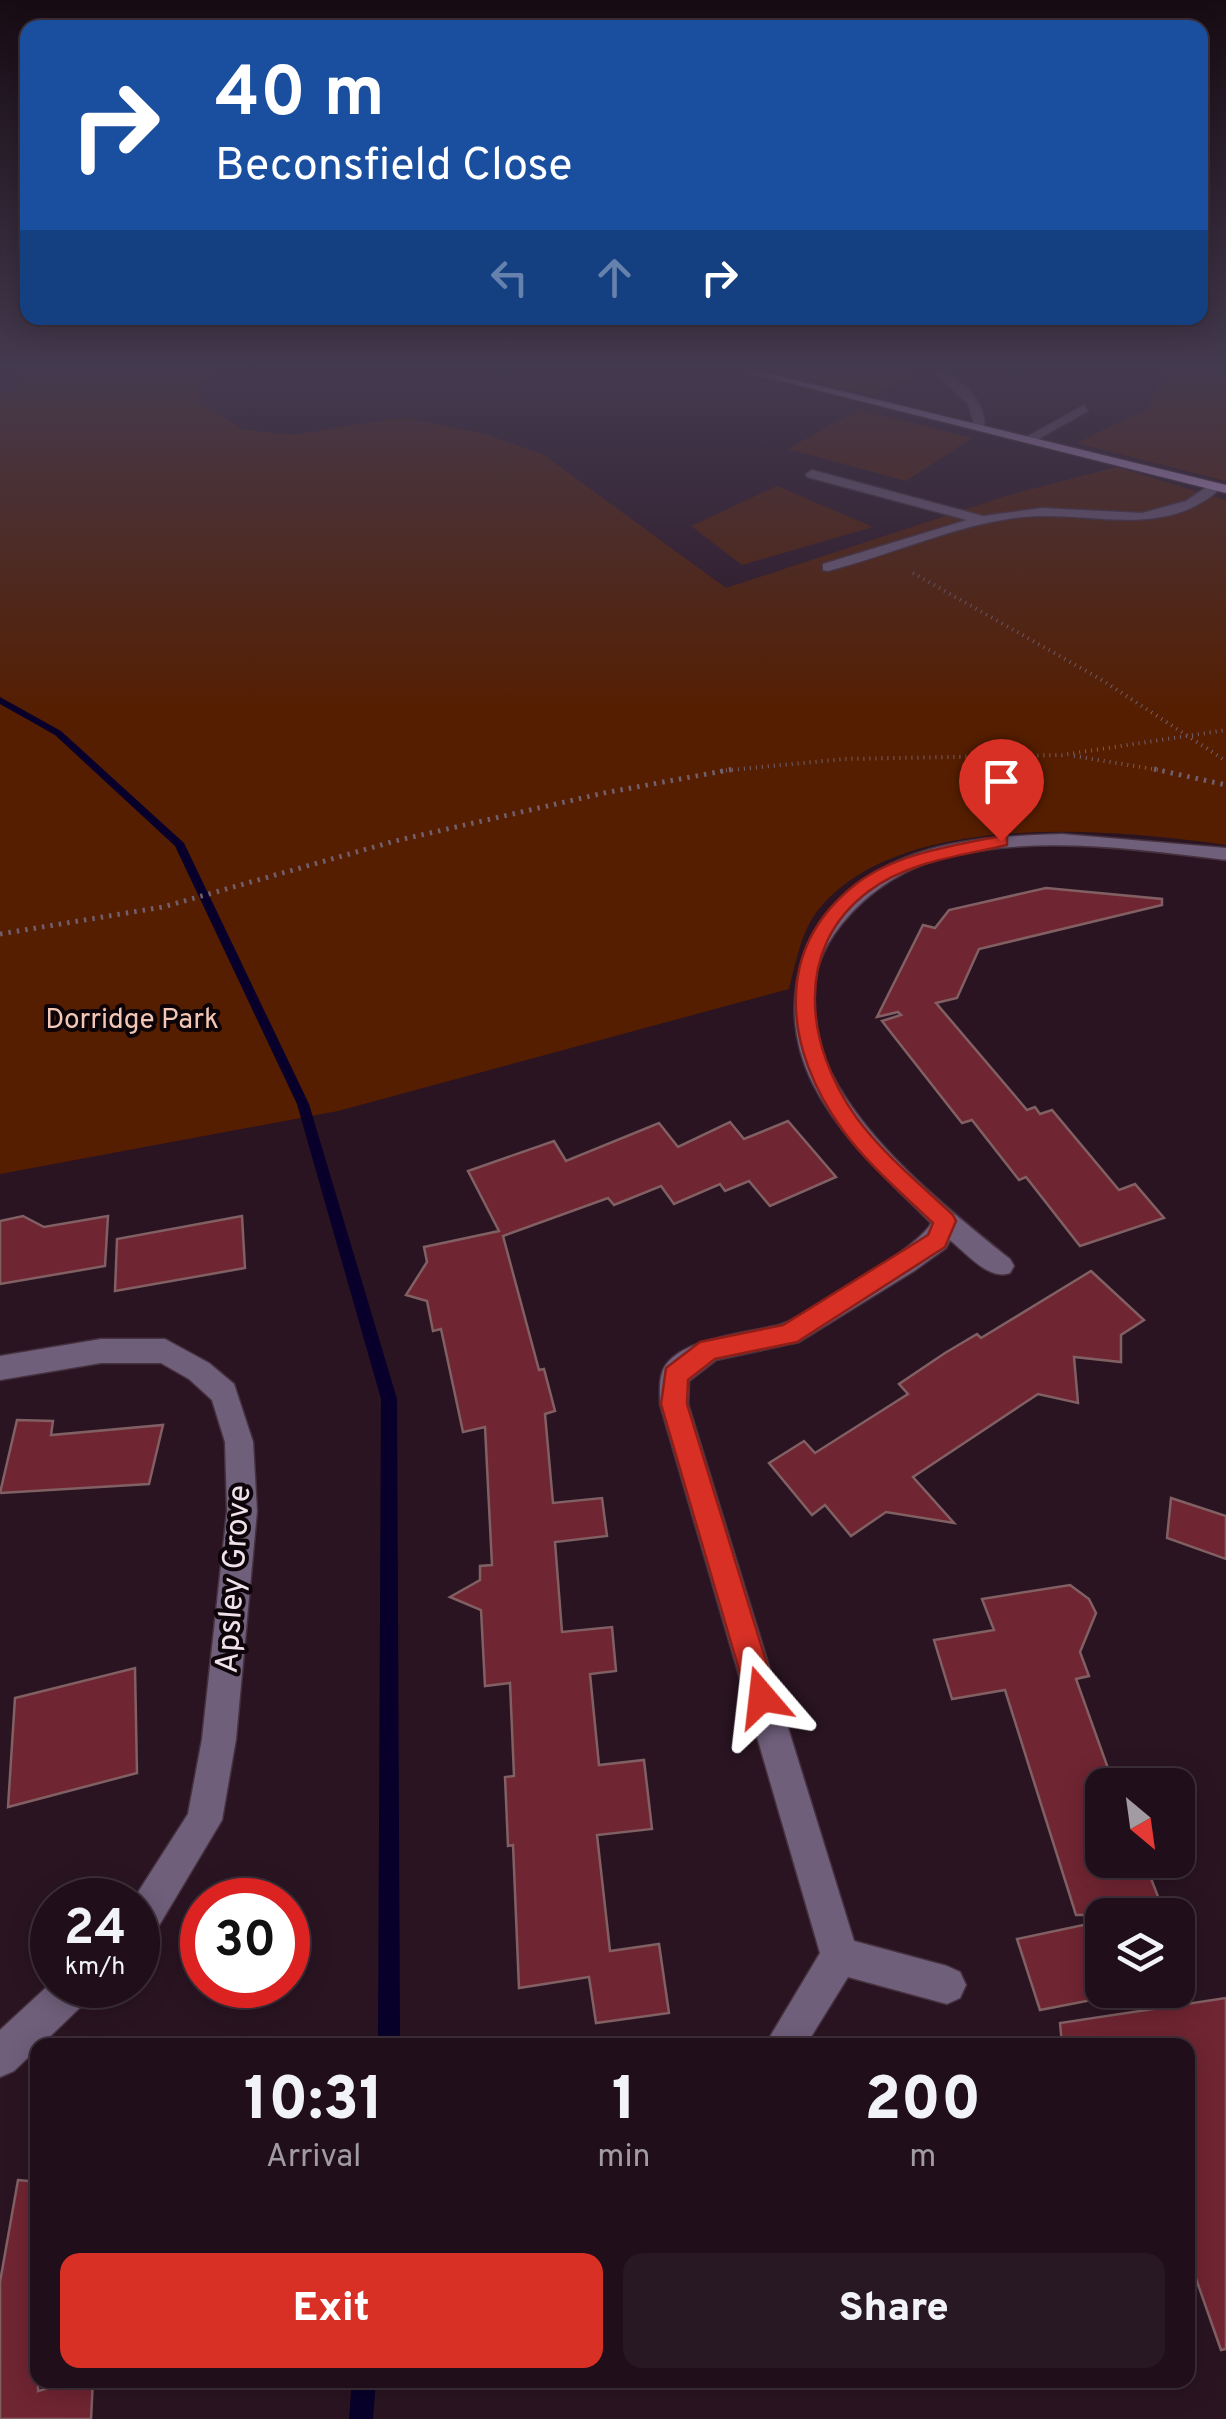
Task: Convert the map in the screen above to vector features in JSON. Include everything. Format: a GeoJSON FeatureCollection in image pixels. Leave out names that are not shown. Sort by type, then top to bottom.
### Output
{"type":"FeatureCollection","features":[{"type":"Feature","properties":{"kind":"street"},"geometry":{"type":"LineString","coordinates":[[856,486],[985,521]]}},
{"type":"Feature","properties":{"kind":"street"},"geometry":{"type":"LineString","coordinates":[[828,568],[1019,513],[1152,518],[1186,509],[1221,488]]}},
{"type":"Feature","properties":{"kind":"street"},"geometry":{"type":"LineString","coordinates":[[1001,1266],[945,1221],[875,1153],[850,1124],[823,1082],[808,1036],[804,994],[813,950],[836,914],[863,887],[891,870],[928,856],[1001,841],[1156,846],[1226,854]]}},
{"type":"Feature","properties":{"kind":"street"},"geometry":{"type":"LineString","coordinates":[[788,2038],[840,1956],[674,1404],[675,1375],[709,1350],[789,1334],[916,1256],[937,1240],[945,1221]]}},
{"type":"Feature","properties":{"kind":"street","name":"Apsley Grove"},"geometry":{"type":"LineString","coordinates":[[0,1368],[101,1351],[166,1351],[199,1371],[224,1393],[239,1442],[242,1511],[219,1739],[204,1820],[160,1891]]}},
{"type":"Feature","properties":{"kind":"street"},"geometry":{"type":"LineString","coordinates":[[840,1956],[947,1985]]}},
{"type":"Feature","properties":{"kind":"street"},"geometry":{"type":"LineString","coordinates":[[0,2057],[52,2008]]}},
{"type":"Feature","properties":{"kind":"path"},"geometry":{"type":"LineString","coordinates":[[913,573],[1102,680],[1226,761]]}},
{"type":"Feature","properties":{"kind":"path"},"geometry":{"type":"LineString","coordinates":[[0,934],[163,907],[433,832],[604,792],[748,766],[844,759],[1062,754],[1226,730]]}},
{"type":"Feature","properties":{"kind":"path"},"geometry":{"type":"LineString","coordinates":[[1062,754],[1146,767],[1226,786]]}},
{"type":"Feature","properties":{"kind":"green space","name":"Dorridge Park"},"geometry":{"type":"Polygon","coordinates":[[[0,486],[586,486],[726,588],[1044,486],[1179,486],[1226,500],[1226,845],[1068,832],[953,841],[900,855],[854,878],[818,910],[803,938],[789,989],[338,1111],[0,1174],[0,486]]]}},
{"type":"Feature","properties":{"kind":"green space"},"geometry":{"type":"Polygon","coordinates":[[[777,486],[873,527],[742,565],[691,526],[777,486]]]}},
{"type":"Feature","properties":{"kind":"building"},"geometry":{"type":"Polygon","coordinates":[[[1046,888],[1162,899],[1162,905],[979,949],[957,998],[936,1003],[1027,1110],[1035,1107],[1040,1114],[1052,1110],[1119,1190],[1135,1184],[1164,1218],[1080,1246],[1026,1177],[1019,1180],[972,1120],[962,1123],[882,1021],[901,1015],[898,1012],[877,1017],[923,925],[935,928],[949,910],[1046,888]]]}},
{"type":"Feature","properties":{"kind":"building"},"geometry":{"type":"Polygon","coordinates":[[[788,1121],[836,1177],[770,1206],[749,1181],[725,1191],[720,1184],[674,1204],[661,1186],[614,1205],[608,1198],[503,1236],[539,1370],[544,1369],[555,1411],[545,1414],[553,1503],[602,1498],[607,1536],[555,1542],[562,1632],[612,1627],[616,1671],[590,1674],[599,1765],[644,1760],[652,1829],[597,1835],[610,1951],[659,1944],[669,2013],[596,2023],[589,1977],[519,1988],[513,1845],[508,1846],[505,1777],[514,1776],[510,1683],[485,1686],[481,1610],[450,1597],[480,1580],[480,1566],[492,1565],[485,1427],[463,1432],[441,1329],[433,1331],[427,1301],[406,1295],[427,1262],[424,1247],[499,1231],[468,1171],[554,1141],[566,1161],[659,1123],[678,1147],[730,1122],[744,1139],[788,1121]]]}},
{"type":"Feature","properties":{"kind":"building"},"geometry":{"type":"Polygon","coordinates":[[[23,1216],[44,1227],[108,1216],[105,1266],[0,1284],[0,1221],[23,1216]]]}},
{"type":"Feature","properties":{"kind":"building"},"geometry":{"type":"Polygon","coordinates":[[[242,1216],[245,1268],[115,1291],[117,1239],[242,1216]]]}},
{"type":"Feature","properties":{"kind":"building"},"geometry":{"type":"Polygon","coordinates":[[[1091,1271],[1144,1320],[1121,1335],[1121,1362],[1074,1357],[1078,1403],[1038,1394],[913,1477],[954,1523],[886,1512],[851,1536],[825,1505],[812,1515],[769,1463],[804,1441],[815,1453],[908,1394],[899,1384],[945,1353],[977,1334],[981,1338],[1091,1271]]]}},
{"type":"Feature","properties":{"kind":"building"},"geometry":{"type":"Polygon","coordinates":[[[17,1420],[53,1421],[51,1435],[163,1425],[149,1484],[0,1493],[17,1420]]]}},
{"type":"Feature","properties":{"kind":"building"},"geometry":{"type":"Polygon","coordinates":[[[1171,1498],[1226,1516],[1226,1559],[1167,1538],[1171,1498]]]}},
{"type":"Feature","properties":{"kind":"building"},"geometry":{"type":"Polygon","coordinates":[[[1070,1585],[1089,1599],[1096,1613],[1080,1652],[1089,1676],[1076,1679],[1108,1768],[1085,1768],[1085,1878],[1151,1878],[1159,1898],[1085,1898],[1085,1915],[1076,1915],[1005,1690],[952,1699],[934,1640],[994,1630],[982,1599],[1070,1585]]]}},
{"type":"Feature","properties":{"kind":"building"},"geometry":{"type":"Polygon","coordinates":[[[135,1668],[137,1773],[8,1807],[15,1698],[135,1668]]]}},
{"type":"Feature","properties":{"kind":"building"},"geometry":{"type":"Polygon","coordinates":[[[1085,1925],[1085,2001],[1040,2010],[1017,1939],[1085,1925]]]}},
{"type":"Feature","properties":{"kind":"building"},"geometry":{"type":"Polygon","coordinates":[[[1226,1998],[1226,2349],[1221,2350],[1195,2276],[1195,2038],[1061,2038],[1060,2023],[1160,2008],[1195,2008],[1195,2003],[1226,1998]]]}},
{"type":"Feature","properties":{"kind":"building"},"geometry":{"type":"Polygon","coordinates":[[[18,2180],[30,2181],[30,2388],[93,2388],[91,2419],[0,2419],[0,2282],[18,2180]]]}},
{"type":"Feature","properties":{"kind":"waterway"},"geometry":{"type":"LineString","coordinates":[[0,700],[58,733],[180,845],[303,1104],[389,1399],[389,2038]]}},
{"type":"Feature","properties":{"kind":"waterway"},"geometry":{"type":"LineString","coordinates":[[361,2419],[363,2388]]}},
{"type":"Feature","properties":{"kind":"route"},"geometry":{"type":"LineString","coordinates":[[762,1697],[674,1404],[675,1375],[709,1350],[789,1334],[937,1240],[945,1221],[875,1153],[850,1124],[823,1082],[808,1036],[804,994],[808,964],[825,929],[863,887],[891,870],[928,856],[1001,841]]}}]}
